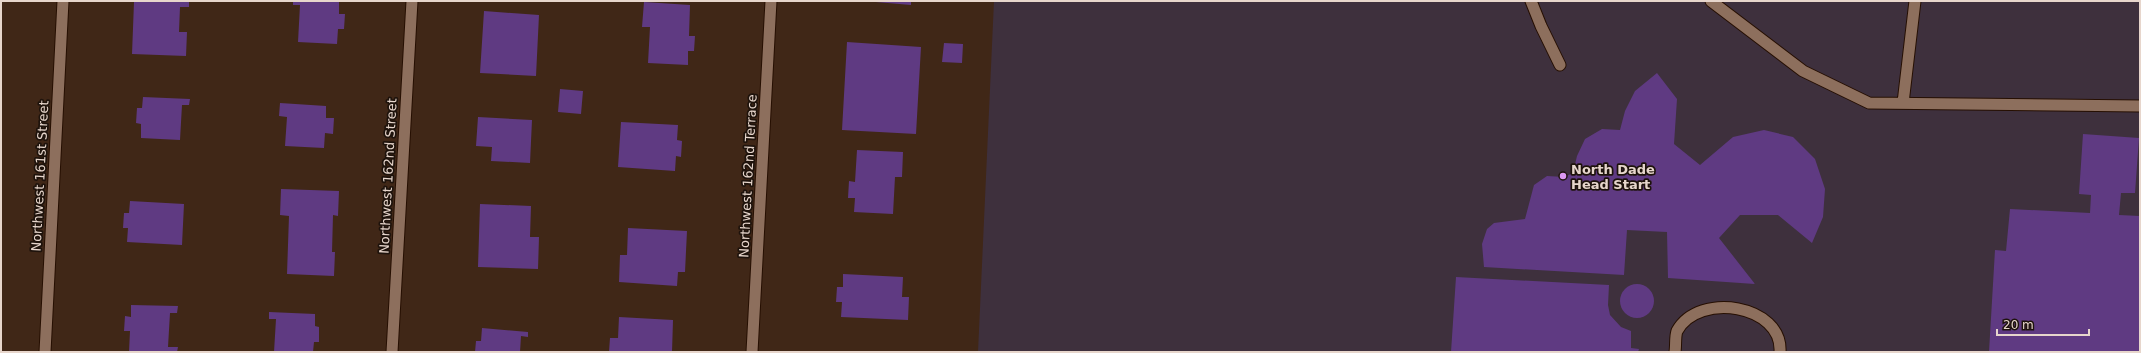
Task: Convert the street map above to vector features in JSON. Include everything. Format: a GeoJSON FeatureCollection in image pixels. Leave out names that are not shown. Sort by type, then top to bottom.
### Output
{"type":"FeatureCollection","features":[{"type":"Feature","properties":{"kind":"street","name":"Northwest 161st Street"},"geometry":{"type":"LineString","coordinates":[[45,352],[63,1]]}},
{"type":"Feature","properties":{"kind":"street","name":"Northwest 162nd Street"},"geometry":{"type":"LineString","coordinates":[[392,352],[412,1]]}},
{"type":"Feature","properties":{"kind":"street","name":"Northwest 162nd Terrace"},"geometry":{"type":"LineString","coordinates":[[752,352],[771,1]]}},
{"type":"Feature","properties":{"kind":"street"},"geometry":{"type":"LineString","coordinates":[[1531,1],[1541,26],[1560,65]]}},
{"type":"Feature","properties":{"kind":"street"},"geometry":{"type":"LineString","coordinates":[[1711,1],[1803,71],[1869,103],[2140,106]]}},
{"type":"Feature","properties":{"kind":"street"},"geometry":{"type":"LineString","coordinates":[[1903,103],[1915,1]]}},
{"type":"Feature","properties":{"kind":"street"},"geometry":{"type":"LineString","coordinates":[[1675,352],[1677,331],[1695,313],[1713,307],[1742,309],[1767,320],[1781,342],[1780,352]]}},
{"type":"Feature","properties":{"kind":"shaded area","name":"North Dade Head Start"},"geometry":{"type":"Polygon","coordinates":[[[994,1],[2140,1],[2140,352],[978,352],[994,1]]]}},
{"type":"Feature","properties":{"kind":"building"},"geometry":{"type":"Polygon","coordinates":[[[189,1],[189,7],[180,7],[179,32],[187,32],[186,56],[132,54],[134,2],[189,1]]]}},
{"type":"Feature","properties":{"kind":"building"},"geometry":{"type":"Polygon","coordinates":[[[293,1],[339,1],[339,14],[345,14],[344,29],[338,29],[337,44],[298,42],[300,5],[293,5],[293,1]]]}},
{"type":"Feature","properties":{"kind":"building"},"geometry":{"type":"Polygon","coordinates":[[[864,1],[911,1],[911,5],[864,1]]]}},
{"type":"Feature","properties":{"kind":"building"},"geometry":{"type":"Polygon","coordinates":[[[644,2],[690,5],[689,36],[695,36],[694,51],[688,51],[688,65],[648,63],[650,27],[642,27],[644,2]]]}},
{"type":"Feature","properties":{"kind":"building"},"geometry":{"type":"Polygon","coordinates":[[[484,11],[539,15],[536,76],[480,73],[484,11]]]}},
{"type":"Feature","properties":{"kind":"building"},"geometry":{"type":"Polygon","coordinates":[[[847,42],[921,47],[916,134],[842,130],[847,42]]]}},
{"type":"Feature","properties":{"kind":"building"},"geometry":{"type":"Polygon","coordinates":[[[944,43],[963,44],[962,63],[942,62],[944,43]]]}},
{"type":"Feature","properties":{"kind":"building"},"geometry":{"type":"Polygon","coordinates":[[[1657,73],[1677,99],[1674,144],[1700,165],[1733,137],[1764,130],[1793,137],[1815,159],[1825,189],[1823,217],[1812,243],[1778,215],[1740,215],[1719,238],[1755,284],[1668,278],[1667,232],[1627,230],[1624,275],[1484,267],[1482,244],[1487,229],[1494,223],[1525,219],[1534,185],[1547,176],[1564,177],[1573,173],[1577,156],[1585,139],[1602,129],[1620,130],[1625,111],[1635,91],[1657,73]]]}},
{"type":"Feature","properties":{"kind":"building"},"geometry":{"type":"Polygon","coordinates":[[[560,89],[583,91],[581,114],[558,112],[560,89]]]}},
{"type":"Feature","properties":{"kind":"building"},"geometry":{"type":"Polygon","coordinates":[[[143,97],[190,99],[189,105],[182,105],[180,140],[141,138],[141,124],[136,123],[137,108],[142,108],[143,97]]]}},
{"type":"Feature","properties":{"kind":"building"},"geometry":{"type":"Polygon","coordinates":[[[280,103],[326,106],[326,118],[334,118],[333,134],[325,133],[324,148],[285,146],[287,117],[279,116],[280,103]]]}},
{"type":"Feature","properties":{"kind":"building"},"geometry":{"type":"Polygon","coordinates":[[[478,117],[532,120],[530,163],[491,161],[492,147],[476,146],[478,117]]]}},
{"type":"Feature","properties":{"kind":"building"},"geometry":{"type":"Polygon","coordinates":[[[621,122],[678,125],[677,140],[682,141],[681,157],[676,156],[675,171],[618,167],[621,122]]]}},
{"type":"Feature","properties":{"kind":"building"},"geometry":{"type":"Polygon","coordinates":[[[2083,134],[2139,138],[2135,193],[2121,193],[2119,215],[2140,216],[2140,352],[1989,352],[1995,250],[2006,251],[2010,209],[2090,213],[2091,195],[2079,194],[2083,134]]]}},
{"type":"Feature","properties":{"kind":"building"},"geometry":{"type":"Polygon","coordinates":[[[857,150],[903,152],[902,177],[895,177],[893,214],[854,212],[855,198],[848,198],[849,181],[855,182],[857,150]]]}},
{"type":"Feature","properties":{"kind":"building"},"geometry":{"type":"Polygon","coordinates":[[[281,189],[339,191],[338,216],[333,215],[332,252],[335,252],[334,276],[287,274],[289,216],[280,215],[281,189]]]}},
{"type":"Feature","properties":{"kind":"building"},"geometry":{"type":"Polygon","coordinates":[[[130,201],[184,204],[182,245],[127,242],[128,228],[123,228],[124,213],[129,213],[130,201]]]}},
{"type":"Feature","properties":{"kind":"building"},"geometry":{"type":"Polygon","coordinates":[[[480,204],[531,206],[530,237],[539,237],[538,269],[478,267],[480,204]]]}},
{"type":"Feature","properties":{"kind":"building"},"geometry":{"type":"Polygon","coordinates":[[[628,228],[687,231],[685,272],[678,272],[677,286],[619,282],[620,255],[627,255],[628,228]]]}},
{"type":"Feature","properties":{"kind":"building"},"geometry":{"type":"Polygon","coordinates":[[[843,274],[903,277],[902,297],[909,297],[908,320],[841,317],[842,302],[836,302],[837,287],[843,287],[843,274]]]}},
{"type":"Feature","properties":{"kind":"building"},"geometry":{"type":"Polygon","coordinates":[[[1456,277],[1609,285],[1608,305],[1610,315],[1621,327],[1631,331],[1631,348],[1639,349],[1638,352],[1451,352],[1456,277]]]}},
{"type":"Feature","properties":{"kind":"building"},"geometry":{"type":"Polygon","coordinates":[[[1640,284],[1647,286],[1652,291],[1654,301],[1652,311],[1647,316],[1634,318],[1627,316],[1622,311],[1620,298],[1622,291],[1627,286],[1640,284]]]}},
{"type":"Feature","properties":{"kind":"building"},"geometry":{"type":"Polygon","coordinates":[[[131,305],[178,306],[177,313],[170,313],[168,347],[178,347],[177,352],[129,352],[130,331],[124,331],[125,316],[131,317],[131,305]]]}},
{"type":"Feature","properties":{"kind":"building"},"geometry":{"type":"Polygon","coordinates":[[[269,312],[315,314],[315,326],[319,327],[319,342],[314,342],[313,352],[274,352],[276,319],[269,319],[269,312]]]}},
{"type":"Feature","properties":{"kind":"building"},"geometry":{"type":"Polygon","coordinates":[[[619,317],[673,320],[672,352],[609,352],[610,338],[618,338],[619,317]]]}},
{"type":"Feature","properties":{"kind":"building"},"geometry":{"type":"Polygon","coordinates":[[[482,328],[528,332],[528,337],[521,336],[520,352],[475,352],[476,341],[481,341],[482,328]]]}},
{"type":"Feature","properties":{"kind":"place","name":"North Dade Head Start"},"geometry":{"type":"Point","coordinates":[1563,176]}}]}
